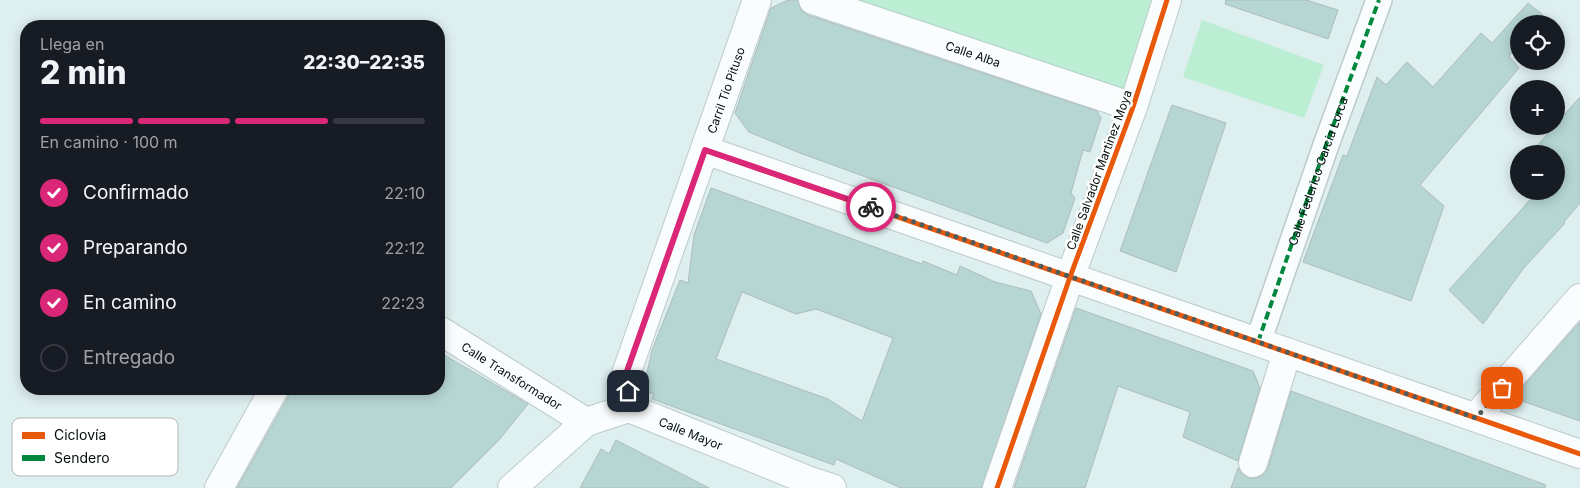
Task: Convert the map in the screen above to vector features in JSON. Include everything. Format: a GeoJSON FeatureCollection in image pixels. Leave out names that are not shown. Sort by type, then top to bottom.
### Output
{"type":"FeatureCollection","features":[{"type":"Feature","properties":{"kind":"street","name":"Carril Tío Pituso"},"geometry":{"type":"LineString","coordinates":[[630,408],[626,374],[757,0]]}},
{"type":"Feature","properties":{"kind":"street","name":"Calle Alba"},"geometry":{"type":"LineString","coordinates":[[813,0],[1133,107]]}},
{"type":"Feature","properties":{"kind":"street","name":"Calle Salvador Martinez Moya"},"geometry":{"type":"LineString","coordinates":[[997,488],[1070,277],[1133,107],[1167,0]]}},
{"type":"Feature","properties":{"kind":"street","name":"Calle Federico García Lorca"},"geometry":{"type":"LineString","coordinates":[[1258,342],[1326,145],[1379,0]]}},
{"type":"Feature","properties":{"kind":"street"},"geometry":{"type":"LineString","coordinates":[[705,150],[1580,454]]}},
{"type":"Feature","properties":{"kind":"street"},"geometry":{"type":"LineString","coordinates":[[1476,418],[1580,298]]}},
{"type":"Feature","properties":{"kind":"street","name":"Calle Transformador"},"geometry":{"type":"LineString","coordinates":[[445,334],[586,422]]}},
{"type":"Feature","properties":{"kind":"street"},"geometry":{"type":"LineString","coordinates":[[1253,463],[1287,352]]}},
{"type":"Feature","properties":{"kind":"street"},"geometry":{"type":"LineString","coordinates":[[219,488],[271,395]]}},
{"type":"Feature","properties":{"kind":"street"},"geometry":{"type":"LineString","coordinates":[[512,488],[586,422],[630,408]]}},
{"type":"Feature","properties":{"kind":"street","name":"Calle Mayor"},"geometry":{"type":"LineString","coordinates":[[630,408],[810,481],[832,488]]}},
{"type":"Feature","properties":{"kind":"green space"},"geometry":{"type":"Polygon","coordinates":[[[818,0],[1167,0],[1133,105],[818,0]]]}},
{"type":"Feature","properties":{"kind":"green space"},"geometry":{"type":"Polygon","coordinates":[[[1202,20],[1324,65],[1304,118],[1183,77],[1202,20]]]}},
{"type":"Feature","properties":{"kind":"building"},"geometry":{"type":"Polygon","coordinates":[[[788,0],[798,0],[801,10],[808,15],[1097,111],[1101,118],[1090,152],[1083,150],[1071,193],[1075,198],[1063,233],[1047,243],[800,153],[749,132],[735,113],[771,8],[788,0]]]}},
{"type":"Feature","properties":{"kind":"building"},"geometry":{"type":"Polygon","coordinates":[[[1226,0],[1306,0],[1338,10],[1328,39],[1225,4],[1226,0]]]}},
{"type":"Feature","properties":{"kind":"building"},"geometry":{"type":"Polygon","coordinates":[[[1528,3],[1543,15],[1517,15],[1528,3]]]}},
{"type":"Feature","properties":{"kind":"building"},"geometry":{"type":"Polygon","coordinates":[[[1510,23],[1510,70],[1517,70],[1420,185],[1444,206],[1411,301],[1303,262],[1343,155],[1347,156],[1377,77],[1386,85],[1407,62],[1433,87],[1481,33],[1492,43],[1510,23]]]}},
{"type":"Feature","properties":{"kind":"building"},"geometry":{"type":"Polygon","coordinates":[[[1580,97],[1580,203],[1565,223],[1523,269],[1483,324],[1449,290],[1530,200],[1565,200],[1565,145],[1538,145],[1546,135],[1565,135],[1565,114],[1580,97]]]}},
{"type":"Feature","properties":{"kind":"building"},"geometry":{"type":"Polygon","coordinates":[[[1172,105],[1226,123],[1176,272],[1120,251],[1172,105]]]}},
{"type":"Feature","properties":{"kind":"building"},"geometry":{"type":"Polygon","coordinates":[[[711,188],[922,264],[923,261],[957,275],[960,266],[995,282],[1031,291],[1041,314],[982,488],[901,488],[836,459],[834,465],[652,399],[654,394],[643,391],[652,350],[680,280],[688,283],[694,235],[711,188]],[[742,292],[716,359],[828,399],[862,421],[893,338],[816,309],[796,314],[742,292]]]}},
{"type":"Feature","properties":{"kind":"building"},"geometry":{"type":"Polygon","coordinates":[[[1076,308],[1253,371],[1260,388],[1238,461],[1183,437],[1190,412],[1118,386],[1085,488],[1014,488],[1076,308]]]}},
{"type":"Feature","properties":{"kind":"building"},"geometry":{"type":"Polygon","coordinates":[[[1580,322],[1580,421],[1522,401],[1521,389],[1580,322]]]}},
{"type":"Feature","properties":{"kind":"building"},"geometry":{"type":"Polygon","coordinates":[[[445,356],[528,404],[499,440],[451,488],[237,488],[288,395],[445,395],[445,356]]]}},
{"type":"Feature","properties":{"kind":"building"},"geometry":{"type":"Polygon","coordinates":[[[1291,391],[1546,485],[1545,488],[1231,488],[1238,468],[1248,478],[1256,478],[1263,475],[1268,468],[1291,391]]]}},
{"type":"Feature","properties":{"kind":"building"},"geometry":{"type":"Polygon","coordinates":[[[616,440],[709,488],[580,488],[601,449],[609,454],[616,440]]]}},
{"type":"Feature","properties":{"kind":"marked path"},"geometry":{"type":"LineString","coordinates":[[1258,342],[1326,145],[1379,0]]}},
{"type":"Feature","properties":{"kind":"cycle path"},"geometry":{"type":"LineString","coordinates":[[997,488],[1070,277],[1133,107],[1167,0]]}},
{"type":"Feature","properties":{"kind":"cycle path"},"geometry":{"type":"LineString","coordinates":[[705,150],[1580,454]]}},
{"type":"Feature","properties":{"kind":"way so far"},"geometry":{"type":"LineString","coordinates":[[871,207],[1476,418],[1502,388]]}},
{"type":"Feature","properties":{"kind":"route"},"geometry":{"type":"LineString","coordinates":[[628,391],[626,374],[705,150],[871,207]]}}]}
